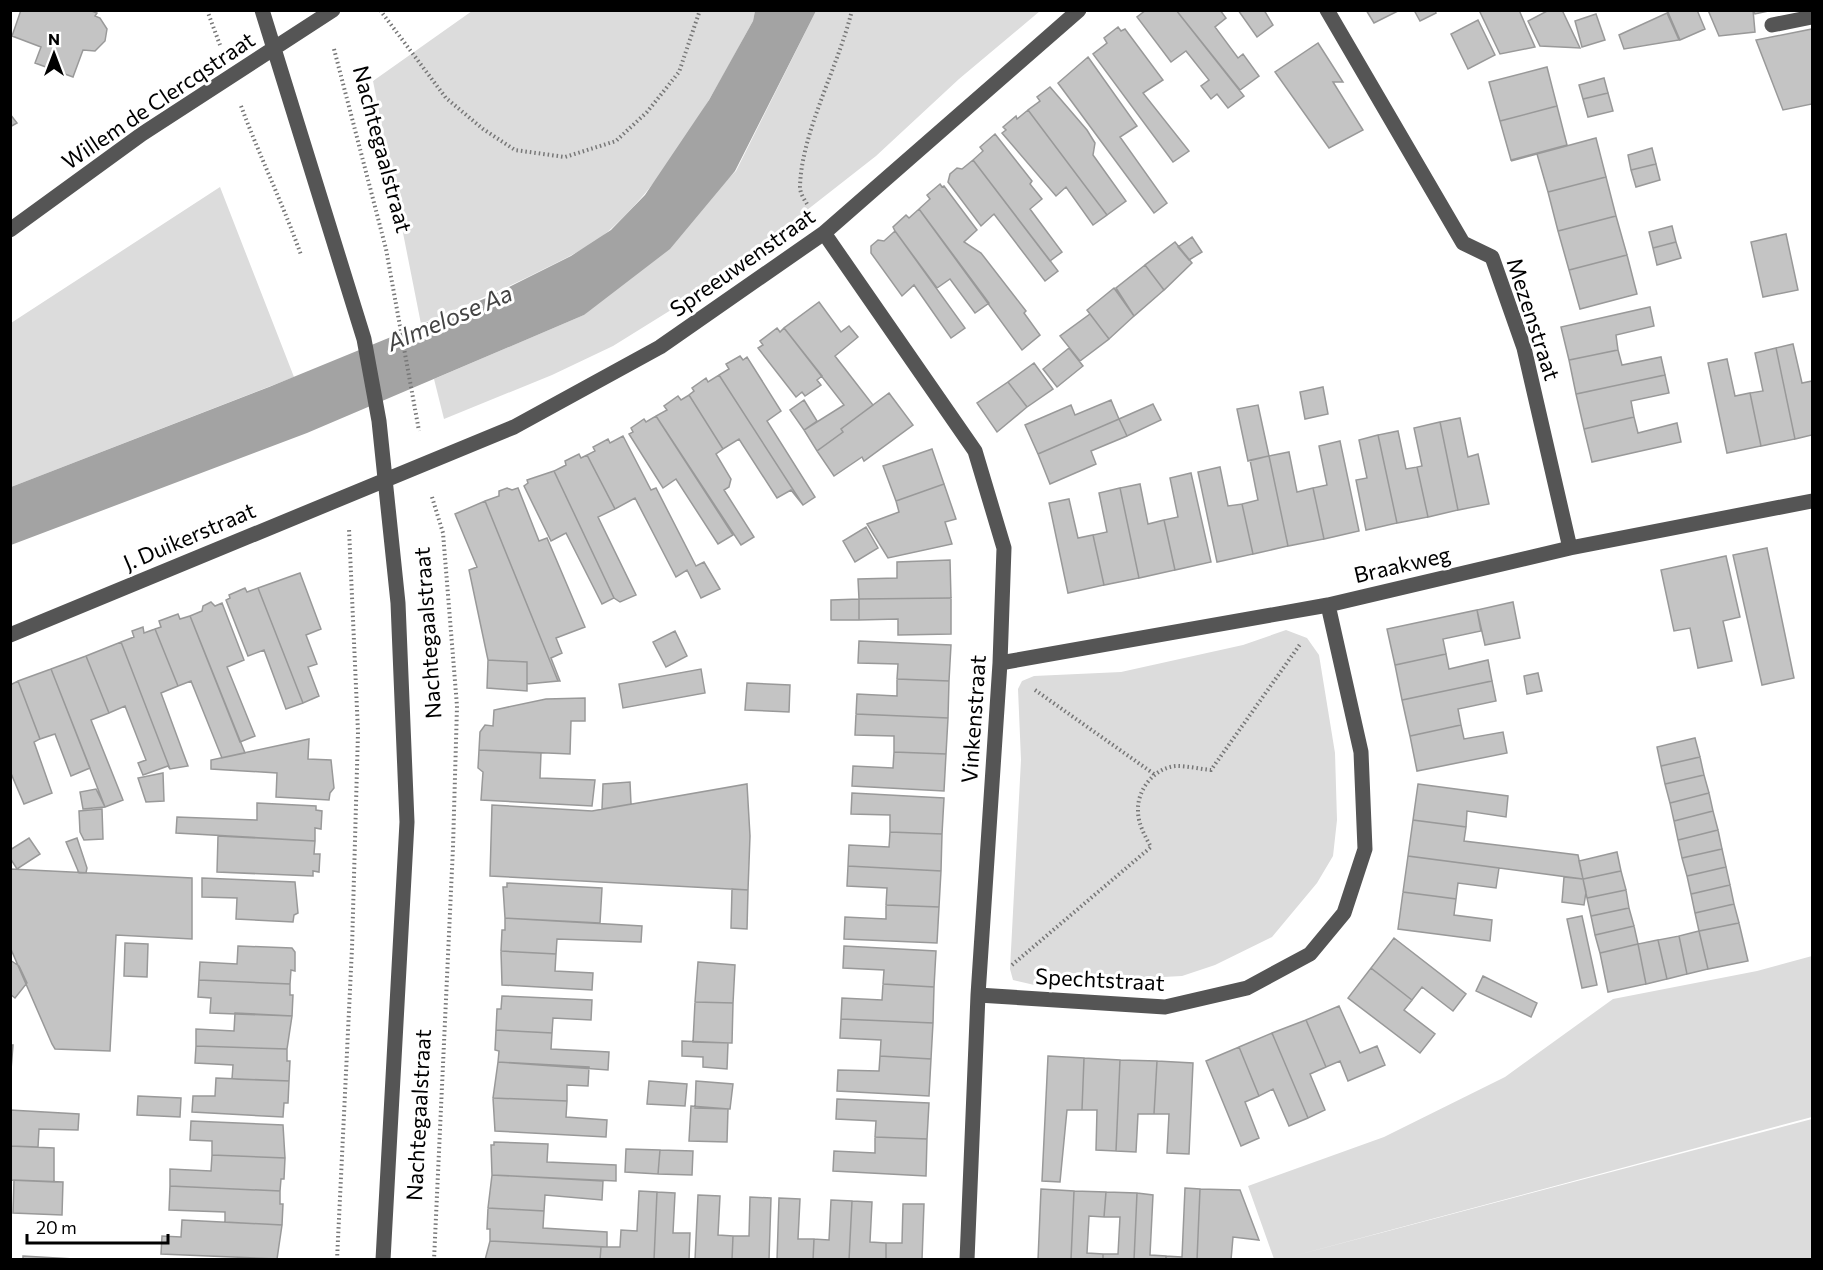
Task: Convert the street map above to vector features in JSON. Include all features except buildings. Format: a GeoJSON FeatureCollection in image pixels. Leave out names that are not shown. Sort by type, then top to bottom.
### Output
{"type":"FeatureCollection","features":[{"type":"Feature","properties":{"kind":"street","name":"Nachtegaalstraat"},"geometry":{"type":"LineString","coordinates":[[262,10],[364,339],[379,421],[398,603],[407,822],[383,1260]]}},
{"type":"Feature","properties":{"kind":"street","name":"Spreeuwenstraat"},"geometry":{"type":"LineString","coordinates":[[385,480],[423,467],[514,427],[660,347],[824,233],[1079,10]]}},
{"type":"Feature","properties":{"kind":"street","name":"Mezenstraat"},"geometry":{"type":"LineString","coordinates":[[1327,10],[1463,243],[1492,257],[1524,348],[1570,548]]}},
{"type":"Feature","properties":{"kind":"street","name":"Willem de Clercqstraat"},"geometry":{"type":"LineString","coordinates":[[10,230],[142,134],[329,13]]}},
{"type":"Feature","properties":{"kind":"street"},"geometry":{"type":"LineString","coordinates":[[1772,26],[1812,17]]}},
{"type":"Feature","properties":{"kind":"street","name":"Vinkenstraat"},"geometry":{"type":"LineString","coordinates":[[824,233],[975,451],[1004,548],[1000,663],[978,994],[967,1260]]}},
{"type":"Feature","properties":{"kind":"street","name":"J. Duikerstraat"},"geometry":{"type":"LineString","coordinates":[[10,635],[385,480]]}},
{"type":"Feature","properties":{"kind":"street","name":"Braakweg"},"geometry":{"type":"LineString","coordinates":[[1000,663],[1328,605],[1570,548],[1812,501]]}},
{"type":"Feature","properties":{"kind":"street","name":"Spechtstraat"},"geometry":{"type":"LineString","coordinates":[[978,994],[1165,1007],[1247,988],[1310,954],[1344,913],[1365,849],[1361,752],[1328,605]]}},
{"type":"Feature","properties":{"kind":"path"},"geometry":{"type":"LineString","coordinates":[[380,10],[446,98],[483,129],[516,150],[565,157],[616,141],[647,112],[679,72],[700,10]]}},
{"type":"Feature","properties":{"kind":"path"},"geometry":{"type":"LineString","coordinates":[[824,233],[800,190],[801,178],[805,155],[844,46],[852,10]]}},
{"type":"Feature","properties":{"kind":"path","name":"Nachtegaalstraat"},"geometry":{"type":"LineString","coordinates":[[329,13],[386,249],[417,413],[423,467],[443,533],[457,706],[434,1260]]}},
{"type":"Feature","properties":{"kind":"path"},"geometry":{"type":"LineString","coordinates":[[231,77],[264,169],[281,198],[304,265]]}},
{"type":"Feature","properties":{"kind":"path"},"geometry":{"type":"LineString","coordinates":[[337,1260],[352,948],[358,732],[348,495]]}},
{"type":"Feature","properties":{"kind":"path"},"geometry":{"type":"LineString","coordinates":[[978,994],[1151,847],[1140,825],[1138,811],[1142,792],[1154,774],[1176,766],[1210,770],[1328,605]]}},
{"type":"Feature","properties":{"kind":"path"},"geometry":{"type":"LineString","coordinates":[[1000,663],[1154,774]]}},
{"type":"Feature","properties":{"kind":"shaded area"},"geometry":{"type":"Polygon","coordinates":[[[472,11],[755,11],[753,21],[723,75],[673,157],[654,183],[612,228],[563,260],[421,324],[373,81],[472,11]]]}},
{"type":"Feature","properties":{"kind":"shaded area"},"geometry":{"type":"Polygon","coordinates":[[[816,11],[1040,11],[959,79],[876,156],[743,260],[679,305],[613,346],[552,375],[444,419],[434,379],[584,315],[736,171],[816,11]]]}},
{"type":"Feature","properties":{"kind":"shaded area"},"geometry":{"type":"Polygon","coordinates":[[[220,187],[294,377],[11,487],[11,323],[220,187]]]}},
{"type":"Feature","properties":{"kind":"shaded area"},"geometry":{"type":"Polygon","coordinates":[[[1286,630],[1307,638],[1319,655],[1335,753],[1337,820],[1333,856],[1317,883],[1272,937],[1215,965],[1182,976],[1144,978],[1070,973],[1043,987],[1013,980],[1010,969],[1021,760],[1018,689],[1022,681],[1034,676],[1121,672],[1243,645],[1286,630]]]}},
{"type":"Feature","properties":{"kind":"shaded area"},"geometry":{"type":"Polygon","coordinates":[[[1812,956],[1812,1117],[1286,1258],[1812,1119],[1812,1259],[1274,1259],[1248,1186],[1384,1137],[1505,1077],[1613,999],[1757,971],[1812,956]]]}},
{"type":"Feature","properties":{"kind":"water","name":"Almelose Aa"},"geometry":{"type":"Polygon","coordinates":[[[755,11],[816,11],[735,171],[670,249],[584,315],[307,433],[11,545],[11,487],[269,387],[491,296],[571,256],[611,230],[645,195],[709,100],[753,21],[755,11]]]}}]}
